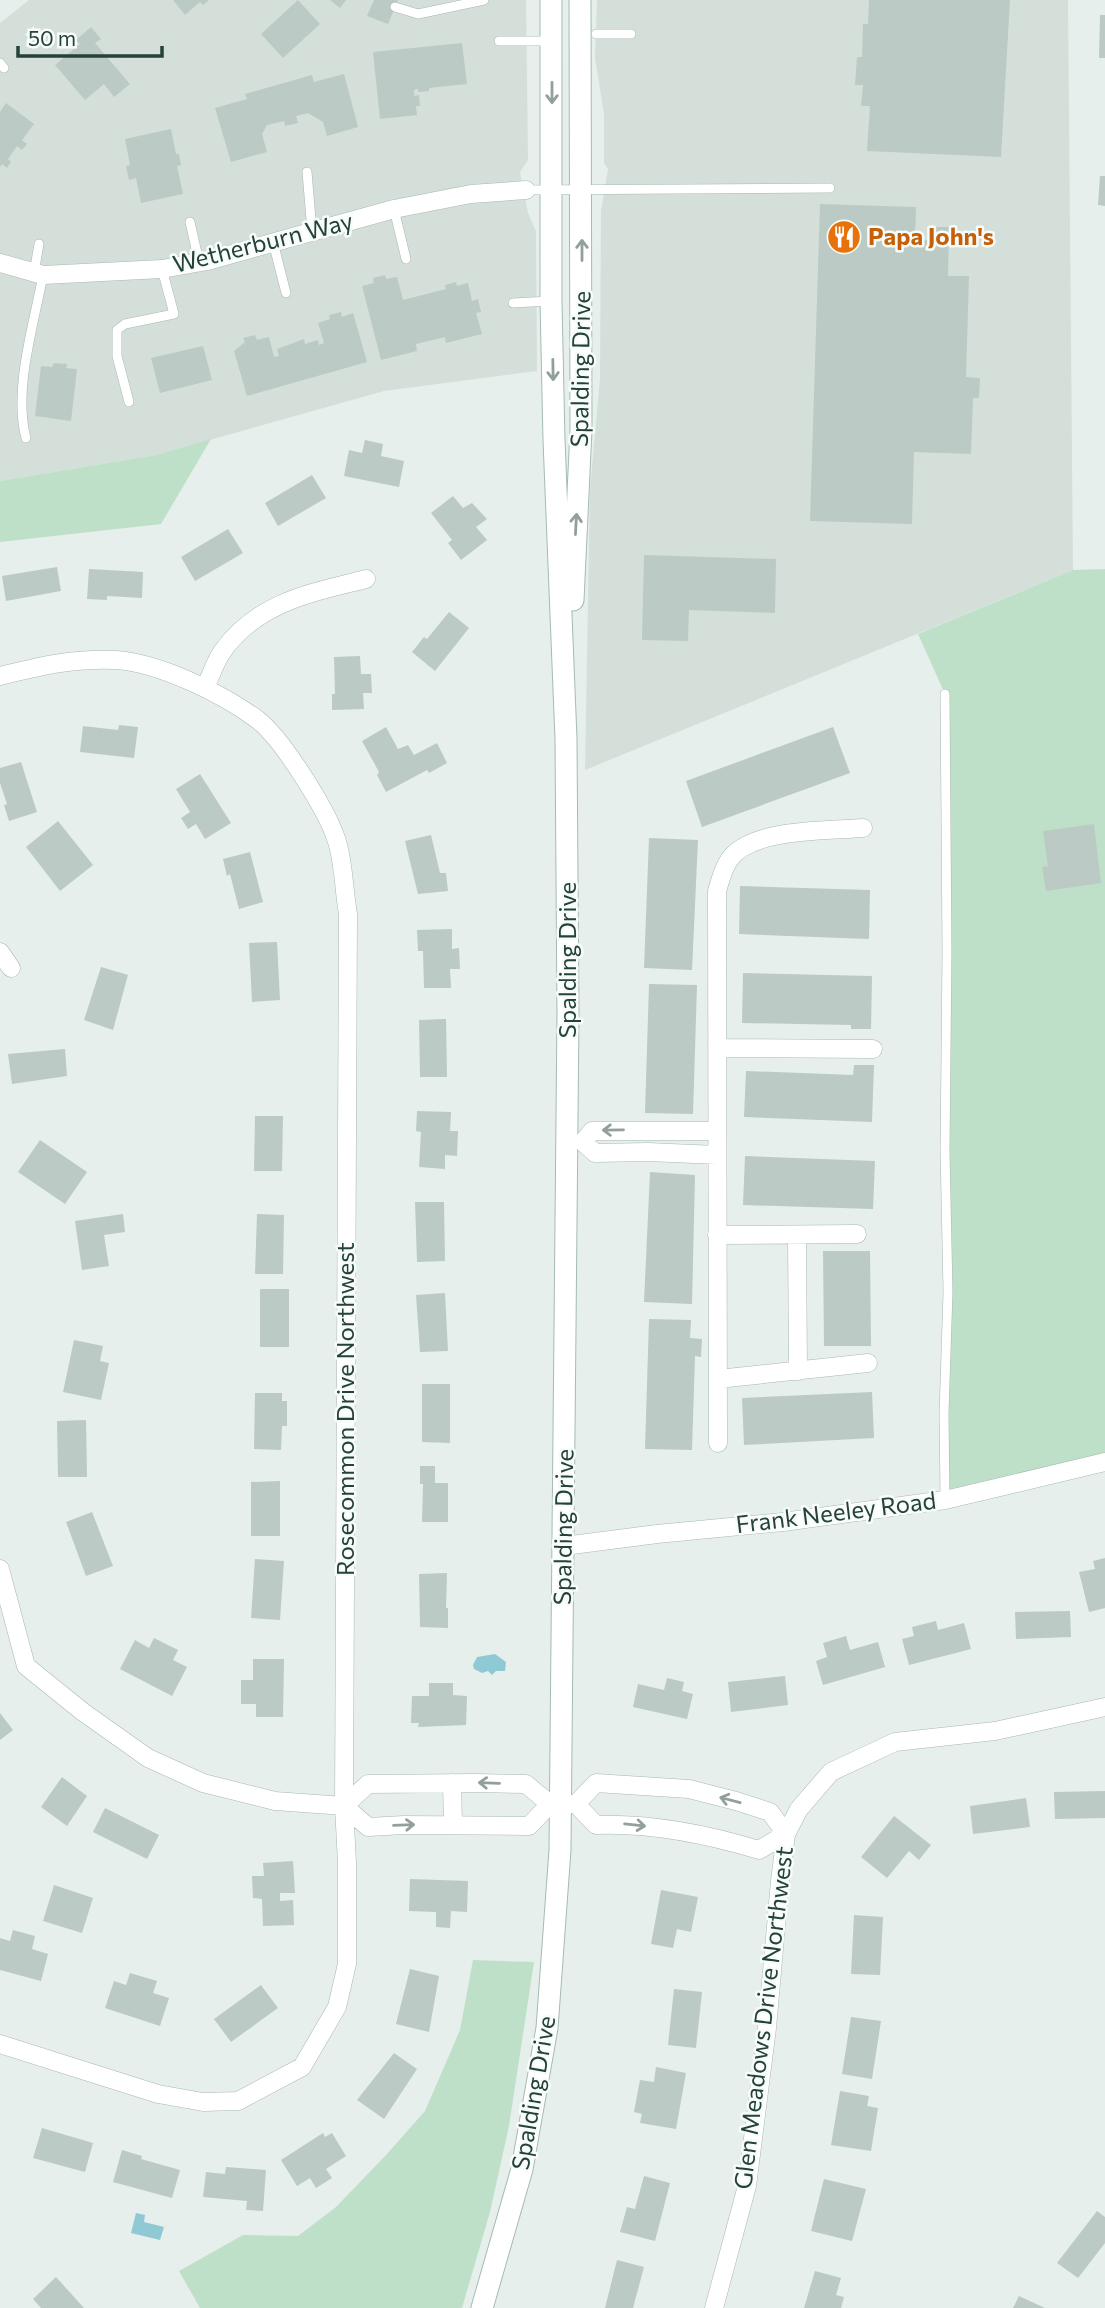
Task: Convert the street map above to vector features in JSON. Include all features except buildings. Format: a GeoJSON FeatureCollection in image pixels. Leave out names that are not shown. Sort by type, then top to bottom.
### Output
{"type":"FeatureCollection","features":[{"type":"Feature","properties":{"kind":"main road","name":"Spalding Drive"},"geometry":{"type":"LineString","coordinates":[[482,2308],[522,2169],[547,2028],[562,1804],[564,1546],[576,1142],[566,739],[554,440],[551,0]]}},
{"type":"Feature","properties":{"kind":"main road","name":"Spalding Drive"},"geometry":{"type":"LineString","coordinates":[[566,739],[581,430],[580,0]]}},
{"type":"Feature","properties":{"kind":"street","name":"Wetherburn Way"},"geometry":{"type":"LineString","coordinates":[[0,263],[38,274],[162,269],[199,262],[394,209],[471,194],[526,190]]}},
{"type":"Feature","properties":{"kind":"street"},"geometry":{"type":"LineString","coordinates":[[205,687],[222,653],[247,623],[282,602],[366,579]]}},
{"type":"Feature","properties":{"kind":"street","name":"Rosecommon Drive Northwest"},"geometry":{"type":"LineString","coordinates":[[0,676],[62,661],[118,660],[159,670],[205,687],[260,722],[295,764],[314,794],[338,844],[348,914],[344,1806],[347,1864],[346,1964],[337,2007],[302,2067],[238,2101],[203,2102],[158,2094],[0,2044]]}},
{"type":"Feature","properties":{"kind":"street"},"geometry":{"type":"LineString","coordinates":[[718,1443],[718,891],[729,859],[745,846],[773,835],[863,828]]}},
{"type":"Feature","properties":{"kind":"street"},"geometry":{"type":"LineString","coordinates":[[0,951],[11,968]]}},
{"type":"Feature","properties":{"kind":"street"},"geometry":{"type":"LineString","coordinates":[[718,1048],[873,1049]]}},
{"type":"Feature","properties":{"kind":"street"},"geometry":{"type":"LineString","coordinates":[[717,1131],[592,1131],[576,1142],[596,1153],[717,1155]]}},
{"type":"Feature","properties":{"kind":"street"},"geometry":{"type":"LineString","coordinates":[[718,1235],[857,1234]]}},
{"type":"Feature","properties":{"kind":"street"},"geometry":{"type":"LineString","coordinates":[[797,1235],[798,1371]]}},
{"type":"Feature","properties":{"kind":"street"},"geometry":{"type":"LineString","coordinates":[[718,1379],[868,1363]]}},
{"type":"Feature","properties":{"kind":"street","name":"Frank Neeley Road"},"geometry":{"type":"LineString","coordinates":[[564,1546],[783,1522],[945,1500],[1105,1462]]}},
{"type":"Feature","properties":{"kind":"street"},"geometry":{"type":"LineString","coordinates":[[0,1569],[3,1596],[26,1666],[83,1712],[148,1758],[202,1783],[271,1800],[344,1806],[368,1827],[529,1826],[562,1804],[596,1783],[689,1789],[769,1812],[786,1834],[759,1850],[685,1831],[623,1824],[596,1825],[562,1804],[526,1784],[368,1784],[344,1806]]}},
{"type":"Feature","properties":{"kind":"street","name":"Glen Meadows Drive Northwest"},"geometry":{"type":"LineString","coordinates":[[714,2308],[747,2186],[767,2028],[779,1881],[786,1834],[799,1809],[831,1772],[895,1742],[995,1731],[1105,1707]]}},
{"type":"Feature","properties":{"kind":"street"},"geometry":{"type":"LineString","coordinates":[[452,1783],[453,1825]]}},
{"type":"Feature","properties":{"kind":"lane"},"geometry":{"type":"LineString","coordinates":[[394,7],[418,15],[484,0]]}},
{"type":"Feature","properties":{"kind":"lane"},"geometry":{"type":"LineString","coordinates":[[596,34],[632,34]]}},
{"type":"Feature","properties":{"kind":"lane"},"geometry":{"type":"LineString","coordinates":[[499,41],[551,41]]}},
{"type":"Feature","properties":{"kind":"lane"},"geometry":{"type":"LineString","coordinates":[[307,172],[312,231]]}},
{"type":"Feature","properties":{"kind":"lane"},"geometry":{"type":"LineString","coordinates":[[526,190],[830,188]]}},
{"type":"Feature","properties":{"kind":"lane"},"geometry":{"type":"LineString","coordinates":[[394,209],[406,259]]}},
{"type":"Feature","properties":{"kind":"lane"},"geometry":{"type":"LineString","coordinates":[[190,222],[199,262]]}},
{"type":"Feature","properties":{"kind":"lane"},"geometry":{"type":"LineString","coordinates":[[273,242],[286,293]]}},
{"type":"Feature","properties":{"kind":"lane"},"geometry":{"type":"LineString","coordinates":[[26,438],[21,406],[38,274],[39,244]]}},
{"type":"Feature","properties":{"kind":"lane"},"geometry":{"type":"LineString","coordinates":[[130,402],[117,356],[117,330],[125,324],[174,314],[162,269]]}},
{"type":"Feature","properties":{"kind":"lane"},"geometry":{"type":"LineString","coordinates":[[513,303],[551,301]]}},
{"type":"Feature","properties":{"kind":"lane"},"geometry":{"type":"LineString","coordinates":[[945,694],[945,1151],[948,1292],[944,1413],[945,1500]]}},
{"type":"Feature","properties":{"kind":"shaded area"},"geometry":{"type":"Polygon","coordinates":[[[29,0],[526,0],[528,160],[520,172],[528,213],[536,231],[537,371],[384,391],[156,455],[0,481],[0,23],[29,0]]]}},
{"type":"Feature","properties":{"kind":"shaded area"},"geometry":{"type":"Polygon","coordinates":[[[597,0],[1068,0],[1073,570],[585,770],[590,489],[600,379],[601,211],[608,169],[604,163],[604,114],[595,58],[597,0]]]}},
{"type":"Feature","properties":{"kind":"green space"},"geometry":{"type":"Polygon","coordinates":[[[211,439],[161,524],[0,542],[0,481],[156,455],[211,439]]]}},
{"type":"Feature","properties":{"kind":"green space"},"geometry":{"type":"Polygon","coordinates":[[[1105,569],[1105,1462],[945,1500],[945,694],[918,634],[1073,570],[1105,569]]]}},
{"type":"Feature","properties":{"kind":"green space"},"geometry":{"type":"Polygon","coordinates":[[[473,1960],[534,1962],[509,2126],[490,2212],[462,2308],[200,2308],[179,2271],[243,2235],[298,2236],[336,2207],[425,2111],[460,2030],[473,1960]]]}},
{"type":"Feature","properties":{"kind":"water"},"geometry":{"type":"Polygon","coordinates":[[[495,1654],[506,1662],[505,1671],[496,1671],[492,1675],[488,1671],[482,1673],[474,1669],[477,1657],[495,1654]]]}},
{"type":"Feature","properties":{"kind":"water"},"geometry":{"type":"Polygon","coordinates":[[[136,2213],[145,2215],[144,2222],[164,2227],[160,2240],[131,2233],[136,2213]]]}},
{"type":"Feature","properties":{"kind":"place","name":"Papa John's"},"geometry":{"type":"Point","coordinates":[844,237]}}]}
